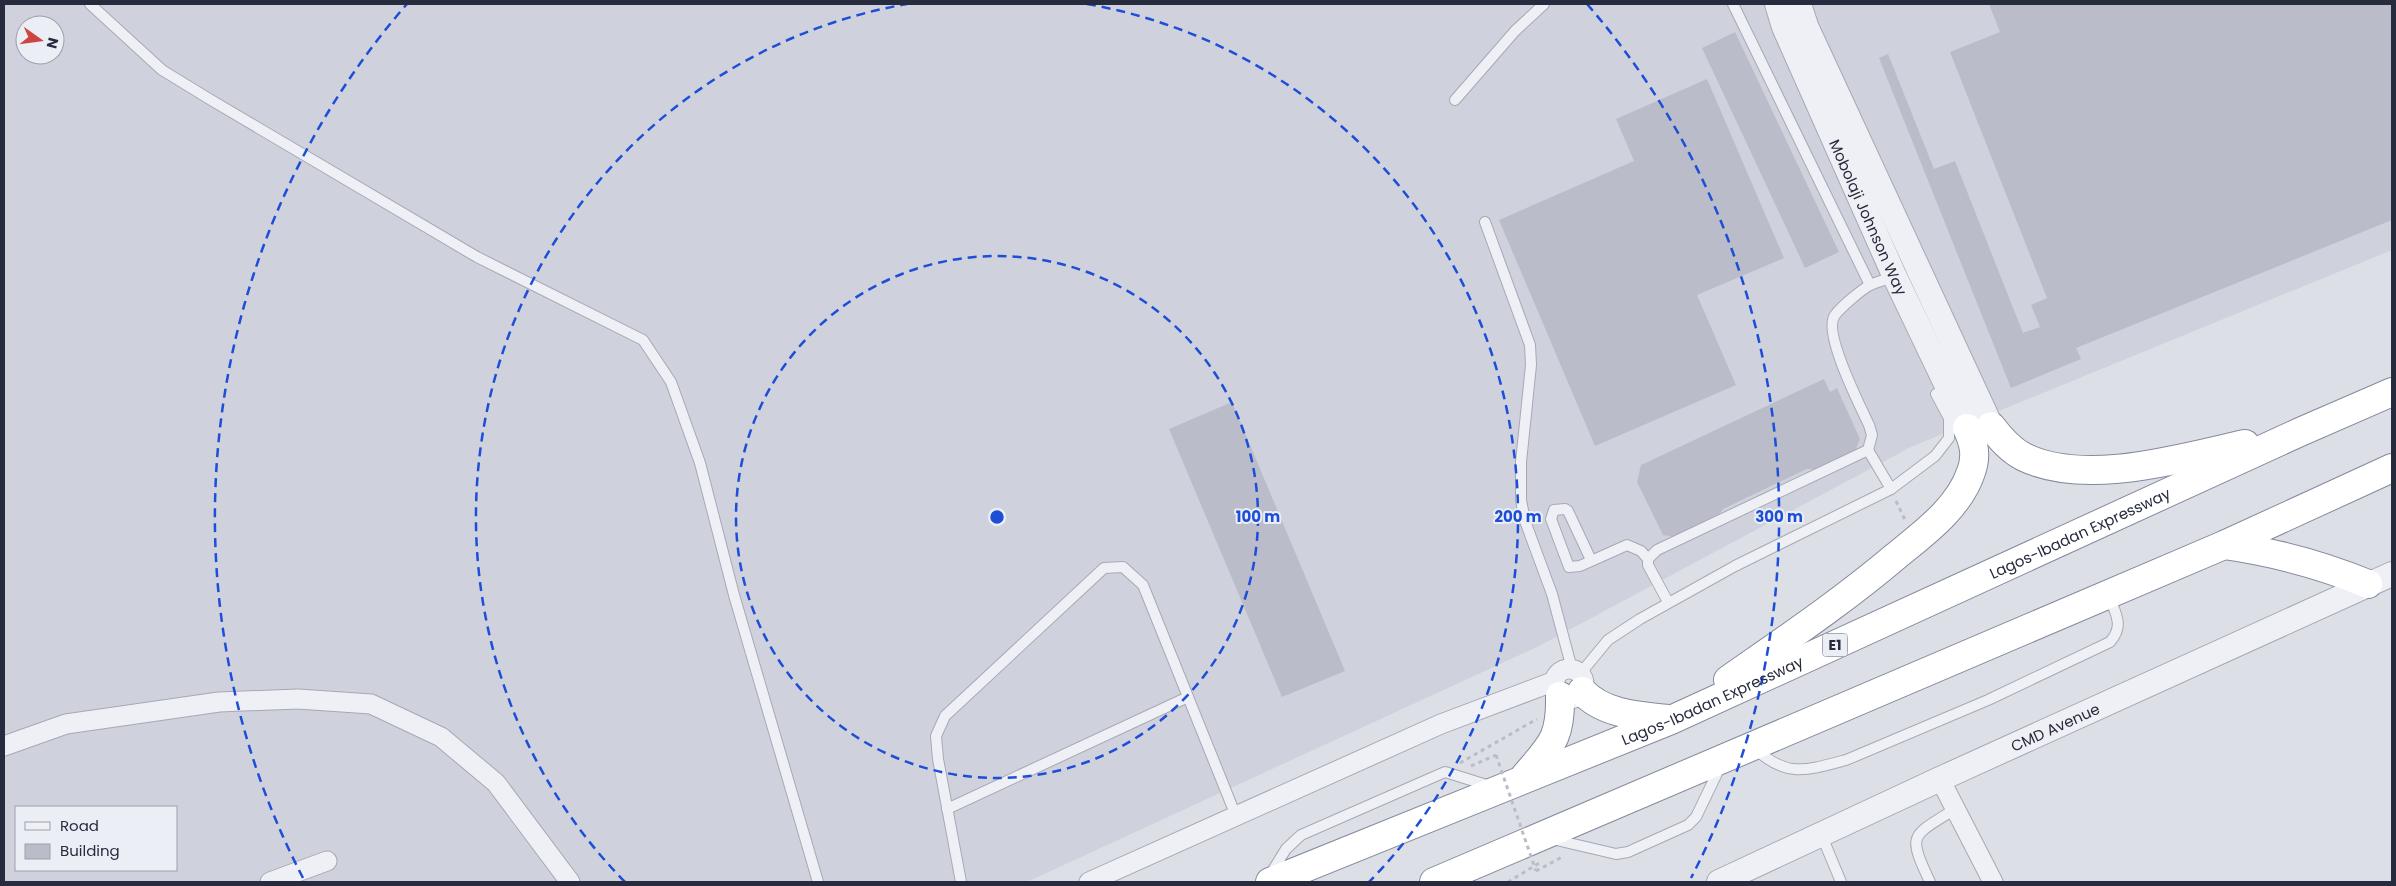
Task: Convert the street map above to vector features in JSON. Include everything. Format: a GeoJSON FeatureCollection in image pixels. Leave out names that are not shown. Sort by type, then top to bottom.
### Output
{"type":"FeatureCollection","features":[{"type":"Feature","properties":{"kind":"highway","name":"Lagos-Ibadan Expressway"},"geometry":{"type":"LineString","coordinates":[[1270,882],[1671,720],[2300,432],[2392,392]]}},
{"type":"Feature","properties":{"kind":"highway"},"geometry":{"type":"LineString","coordinates":[[1510,784],[1546,751],[1558,730],[1570,682],[1593,703],[1632,715],[1671,720],[1853,592],[1944,514],[1962,490],[1971,473],[1975,459],[1973,441],[1979,427],[2023,457],[2053,467],[2096,470],[2146,466],[2300,432]]}},
{"type":"Feature","properties":{"kind":"highway"},"geometry":{"type":"LineString","coordinates":[[1434,882],[2224,545],[2392,468]]}},
{"type":"Feature","properties":{"kind":"highway"},"geometry":{"type":"LineString","coordinates":[[2224,545],[2255,550],[2333,570],[2368,584]]}},
{"type":"Feature","properties":{"kind":"street","name":"Mobolaji Johnson Way"},"geometry":{"type":"LineString","coordinates":[[1776,4],[1784,27],[1894,275],[1979,427]]}},
{"type":"Feature","properties":{"kind":"street","name":"Mobolaji Johnson Way"},"geometry":{"type":"LineString","coordinates":[[1799,4],[1806,26],[1979,427]]}},
{"type":"Feature","properties":{"kind":"street","name":"CMD Avenue"},"geometry":{"type":"LineString","coordinates":[[1719,882],[1940,779],[2392,574]]}},
{"type":"Feature","properties":{"kind":"street"},"geometry":{"type":"LineString","coordinates":[[1090,882],[1441,724],[1533,688],[1570,682]]}},
{"type":"Feature","properties":{"kind":"street"},"geometry":{"type":"LineString","coordinates":[[4,746],[66,724],[219,702],[298,699],[371,704],[441,737],[496,783],[570,882]]}},
{"type":"Feature","properties":{"kind":"street"},"geometry":{"type":"LineString","coordinates":[[1940,779],[1993,882]]}},
{"type":"Feature","properties":{"kind":"street"},"geometry":{"type":"LineString","coordinates":[[270,882],[327,861]]}},
{"type":"Feature","properties":{"kind":"lane"},"geometry":{"type":"LineString","coordinates":[[90,4],[162,70],[211,100],[478,257],[643,340],[671,382],[700,463],[734,595],[818,882]]}},
{"type":"Feature","properties":{"kind":"lane"},"geometry":{"type":"LineString","coordinates":[[1455,100],[1515,31],[1544,4]]}},
{"type":"Feature","properties":{"kind":"lane"},"geometry":{"type":"LineString","coordinates":[[1733,4],[1870,285]]}},
{"type":"Feature","properties":{"kind":"lane"},"geometry":{"type":"LineString","coordinates":[[1485,222],[1530,345],[1531,365],[1521,462],[1521,500],[1525,521],[1552,594],[1570,682]]}},
{"type":"Feature","properties":{"kind":"lane"},"geometry":{"type":"LineString","coordinates":[[1891,489],[1868,450],[1872,435],[1869,425],[1831,331],[1833,316],[1870,285],[1883,282],[1894,275]]}},
{"type":"Feature","properties":{"kind":"lane"},"geometry":{"type":"LineString","coordinates":[[1570,682],[1608,640],[1668,602],[1891,489],[1935,456],[1950,438],[1949,418],[1936,394]]}},
{"type":"Feature","properties":{"kind":"lane"},"geometry":{"type":"LineString","coordinates":[[1648,559],[1656,550],[1868,450]]}},
{"type":"Feature","properties":{"kind":"lane"},"geometry":{"type":"LineString","coordinates":[[1590,560],[1568,511],[1565,509],[1554,510],[1551,513],[1551,519],[1569,567],[1580,566],[1627,545],[1641,551],[1648,559],[1650,570],[1668,602]]}},
{"type":"Feature","properties":{"kind":"lane"},"geometry":{"type":"LineString","coordinates":[[961,882],[938,760],[936,736],[945,716],[1104,568],[1123,567],[1143,585],[1236,816]]}},
{"type":"Feature","properties":{"kind":"lane"},"geometry":{"type":"LineString","coordinates":[[1752,746],[1768,761],[1782,768],[1800,769],[1825,766],[1846,760],[1988,700],[2110,642],[2120,627],[2109,594]]}},
{"type":"Feature","properties":{"kind":"lane"},"geometry":{"type":"LineString","coordinates":[[947,809],[1188,697]]}},
{"type":"Feature","properties":{"kind":"lane"},"geometry":{"type":"LineString","coordinates":[[1541,836],[1616,854],[1628,852],[1688,825],[1696,817],[1723,759]]}},
{"type":"Feature","properties":{"kind":"lane"},"geometry":{"type":"LineString","coordinates":[[1266,882],[1286,849],[1301,835],[1449,773],[1510,784]]}},
{"type":"Feature","properties":{"kind":"lane"},"geometry":{"type":"LineString","coordinates":[[1930,882],[1916,851],[1916,839],[1922,831],[1955,809]]}},
{"type":"Feature","properties":{"kind":"lane"},"geometry":{"type":"LineString","coordinates":[[1821,834],[1841,882]]}},
{"type":"Feature","properties":{"kind":"path"},"geometry":{"type":"LineString","coordinates":[[1891,489],[1904,518]]}},
{"type":"Feature","properties":{"kind":"path"},"geometry":{"type":"LineString","coordinates":[[1449,773],[1543,716],[1533,688]]}},
{"type":"Feature","properties":{"kind":"path"},"geometry":{"type":"LineString","coordinates":[[1449,773],[1496,755],[1536,871],[1582,846]]}},
{"type":"Feature","properties":{"kind":"shaded area"},"geometry":{"type":"Polygon","coordinates":[[[4,4],[2392,4],[2392,250],[1911,447],[1539,646],[1027,882],[4,882],[4,4]]]}},
{"type":"Feature","properties":{"kind":"building"},"geometry":{"type":"Polygon","coordinates":[[[1989,4],[2392,4],[2392,220],[2076,348],[2081,359],[2011,388],[1879,58],[1888,54],[1934,169],[1955,161],[2023,333],[2040,327],[2031,305],[2047,298],[1950,52],[2000,32],[1989,4]]]}},
{"type":"Feature","properties":{"kind":"building"},"geometry":{"type":"Polygon","coordinates":[[[1735,32],[1839,252],[1805,268],[1702,48],[1735,32]]]}},
{"type":"Feature","properties":{"kind":"building"},"geometry":{"type":"Polygon","coordinates":[[[1707,79],[1784,258],[1697,295],[1736,385],[1595,446],[1499,220],[1634,161],[1616,119],[1707,79]]]}},
{"type":"Feature","properties":{"kind":"building"},"geometry":{"type":"Polygon","coordinates":[[[1824,379],[1830,392],[1837,388],[1860,439],[1854,454],[1825,470],[1807,469],[1723,509],[1714,521],[1679,538],[1663,535],[1637,482],[1641,465],[1824,379]]]}},
{"type":"Feature","properties":{"kind":"building"},"geometry":{"type":"Polygon","coordinates":[[[1232,402],[1345,671],[1282,697],[1169,429],[1232,402]]]}}]}
